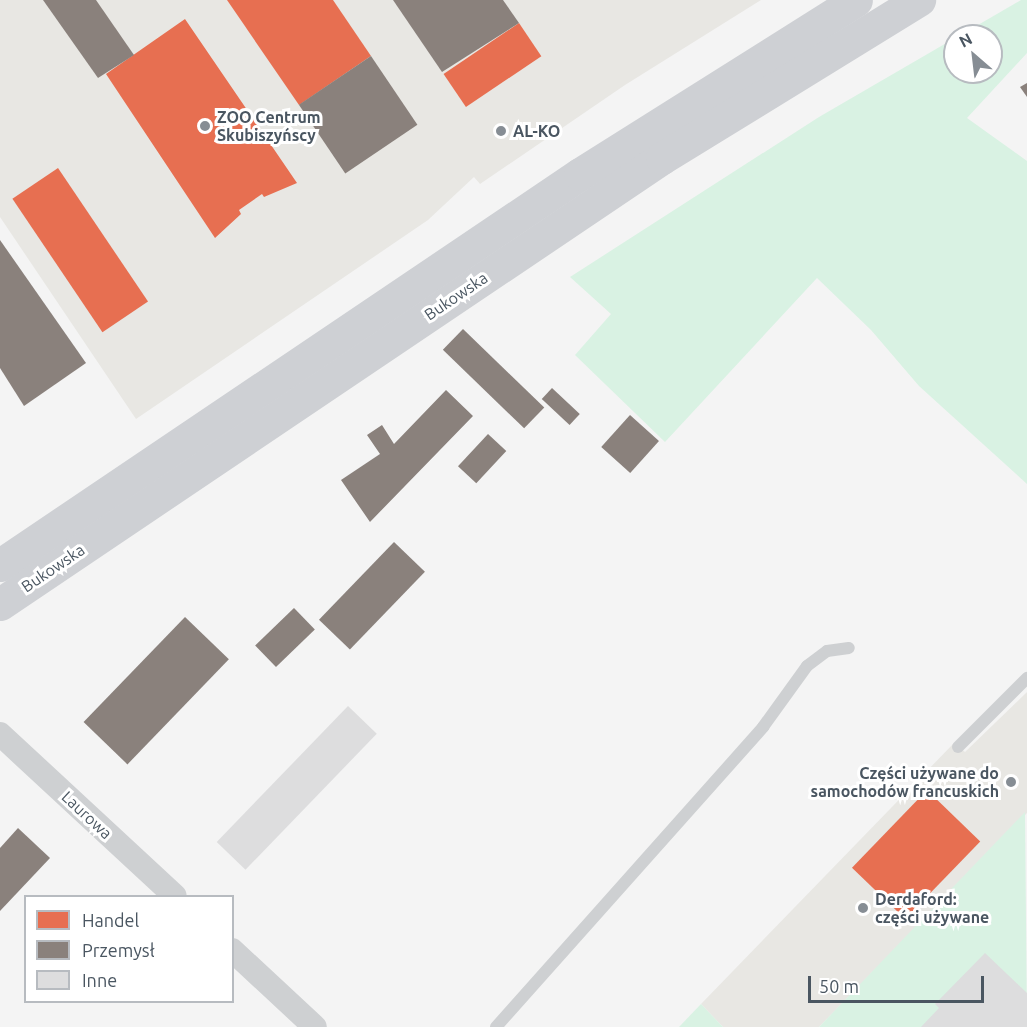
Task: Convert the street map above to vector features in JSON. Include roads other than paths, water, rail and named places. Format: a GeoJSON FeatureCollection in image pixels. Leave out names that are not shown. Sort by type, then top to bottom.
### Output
{"type":"FeatureCollection","features":[{"type":"Feature","properties":{"kind":"main road","name":"Bukowska"},"geometry":{"type":"LineString","coordinates":[[0,565],[588,168],[856,0]]}},
{"type":"Feature","properties":{"kind":"main road","name":"Bukowska"},"geometry":{"type":"LineString","coordinates":[[0,604],[662,158],[919,0]]}},
{"type":"Feature","properties":{"kind":"street","name":"Laurowa"},"geometry":{"type":"LineString","coordinates":[[0,734],[173,895]]}},
{"type":"Feature","properties":{"kind":"street"},"geometry":{"type":"LineString","coordinates":[[234,952],[315,1027]]}},
{"type":"Feature","properties":{"kind":"lane"},"geometry":{"type":"LineString","coordinates":[[496,1027],[762,728],[807,666],[827,651],[849,648]]}},
{"type":"Feature","properties":{"kind":"lane"},"geometry":{"type":"LineString","coordinates":[[958,747],[1027,678]]}},
{"type":"Feature","properties":{"kind":"place","name":"ZOO Centrum Skubiszyńscy"},"geometry":{"type":"Point","coordinates":[205,126]}},
{"type":"Feature","properties":{"kind":"place","name":"AL-KO"},"geometry":{"type":"Point","coordinates":[501,131]}},
{"type":"Feature","properties":{"kind":"place","name":"Części używane do samochodów francuskich"},"geometry":{"type":"Point","coordinates":[1011,782]}},
{"type":"Feature","properties":{"kind":"place","name":"Derdaford: części używane"},"geometry":{"type":"Point","coordinates":[863,908]}}]}
